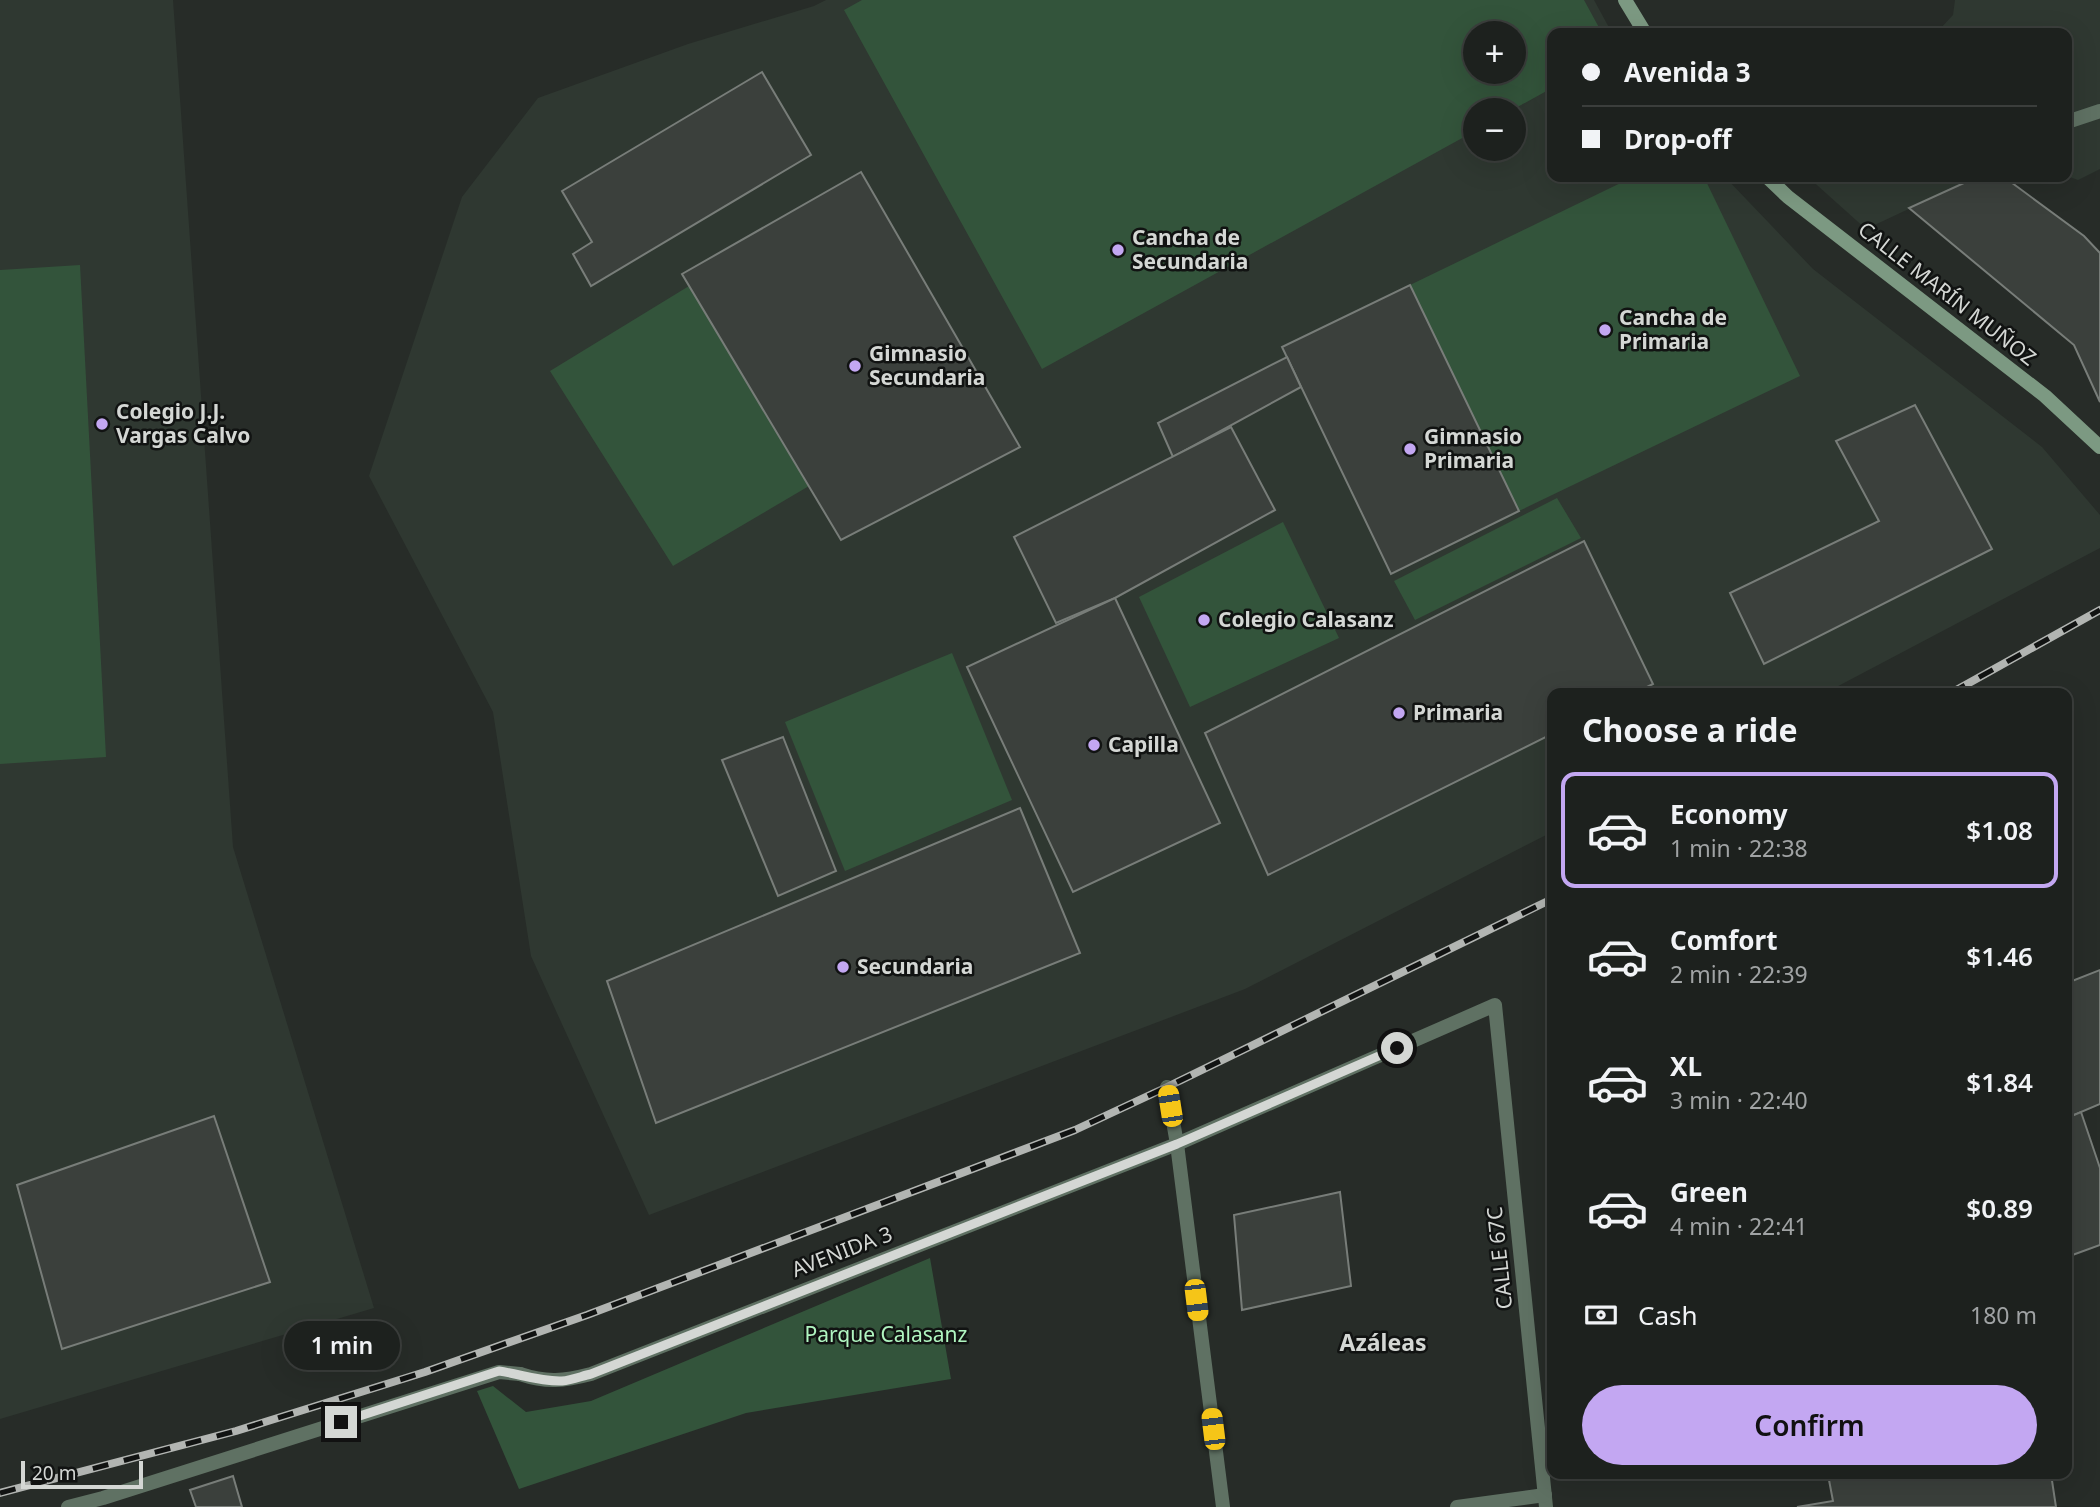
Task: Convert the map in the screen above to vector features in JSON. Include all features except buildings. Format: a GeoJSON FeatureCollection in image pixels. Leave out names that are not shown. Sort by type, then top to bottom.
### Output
{"type":"FeatureCollection","features":[{"type":"Feature","properties":{"kind":"street"},"geometry":{"type":"LineString","coordinates":[[1625,0],[1642,28]]}},
{"type":"Feature","properties":{"kind":"street"},"geometry":{"type":"LineString","coordinates":[[2072,120],[2100,111]]}},
{"type":"Feature","properties":{"kind":"street","name":"CALLE MARÍN MUÑOZ"},"geometry":{"type":"LineString","coordinates":[[1772,182],[2045,396],[2100,447]]}},
{"type":"Feature","properties":{"kind":"street","name":"AVENIDA 3"},"geometry":{"type":"LineString","coordinates":[[68,1507],[499,1371],[537,1380],[563,1381],[591,1374],[1177,1144],[1495,1005]]}},
{"type":"Feature","properties":{"kind":"street","name":"CALLE 67C"},"geometry":{"type":"LineString","coordinates":[[1495,1005],[1545,1501]]}},
{"type":"Feature","properties":{"kind":"street"},"geometry":{"type":"LineString","coordinates":[[1167,1087],[1177,1144],[1223,1507]]}},
{"type":"Feature","properties":{"kind":"street"},"geometry":{"type":"LineString","coordinates":[[1457,1507],[1545,1501]]}},
{"type":"Feature","properties":{"kind":"shaded area","name":"Colegio J.J. Vargas Calvo"},"geometry":{"type":"Polygon","coordinates":[[[0,0],[173,0],[233,847],[374,1308],[0,1419],[0,0]]]}},
{"type":"Feature","properties":{"kind":"shaded area","name":"Colegio Calasanz"},"geometry":{"type":"Polygon","coordinates":[[[826,0],[1594,0],[1609,28],[1547,28],[1547,182],[1730,182],[1813,269],[2042,447],[2100,515],[2100,548],[1834,688],[1547,688],[1547,835],[1245,989],[649,1215],[531,956],[493,712],[369,476],[462,197],[538,98],[688,44],[826,0]]]}},
{"type":"Feature","properties":{"kind":"shaded area"},"geometry":{"type":"Polygon","coordinates":[[[1955,0],[2100,0],[2100,169],[2078,180],[2072,178],[2072,28],[1941,28],[1953,15],[1955,0]]]}},
{"type":"Feature","properties":{"kind":"shaded area"},"geometry":{"type":"Polygon","coordinates":[[[1814,182],[1966,182],[1866,229],[1814,182]]]}},
{"type":"Feature","properties":{"kind":"green space","name":"Cancha de Secundaria"},"geometry":{"type":"Polygon","coordinates":[[[862,0],[1584,0],[1599,28],[1547,28],[1547,91],[1526,102],[1526,98],[1463,98],[1463,138],[1042,369],[844,10],[862,0]]]}},
{"type":"Feature","properties":{"kind":"green space","name":"Cancha de Primaria"},"geometry":{"type":"Polygon","coordinates":[[[1623,182],[1706,182],[1800,376],[1519,511],[1410,285],[1623,182]]]}},
{"type":"Feature","properties":{"kind":"green space"},"geometry":{"type":"Polygon","coordinates":[[[80,265],[106,757],[0,764],[0,270],[80,265]]]}},
{"type":"Feature","properties":{"kind":"green space"},"geometry":{"type":"Polygon","coordinates":[[[689,286],[809,486],[673,566],[550,371],[689,286]]]}},
{"type":"Feature","properties":{"kind":"green space"},"geometry":{"type":"Polygon","coordinates":[[[1557,498],[1581,538],[1415,620],[1394,581],[1557,498]]]}},
{"type":"Feature","properties":{"kind":"green space"},"geometry":{"type":"Polygon","coordinates":[[[1283,522],[1339,638],[1190,707],[1139,597],[1283,522]]]}},
{"type":"Feature","properties":{"kind":"green space"},"geometry":{"type":"Polygon","coordinates":[[[952,653],[1012,800],[845,871],[785,722],[952,653]]]}},
{"type":"Feature","properties":{"kind":"green space","name":"Parque Calasanz"},"geometry":{"type":"Polygon","coordinates":[[[930,1258],[951,1379],[746,1413],[519,1489],[477,1391],[493,1386],[526,1412],[591,1401],[930,1258]]]}},
{"type":"Feature","properties":{"kind":"railway"},"geometry":{"type":"LineString","coordinates":[[1960,688],[2100,610]]}},
{"type":"Feature","properties":{"kind":"railway"},"geometry":{"type":"LineString","coordinates":[[0,1493],[236,1431],[425,1372],[587,1315],[1075,1130],[1547,901]]}},
{"type":"Feature","properties":{"kind":"place","name":"Cancha de Secundaria"},"geometry":{"type":"Point","coordinates":[1118,250]}},
{"type":"Feature","properties":{"kind":"place","name":"Cancha de Primaria"},"geometry":{"type":"Point","coordinates":[1605,330]}},
{"type":"Feature","properties":{"kind":"place","name":"Gimnasio Secundaria"},"geometry":{"type":"Point","coordinates":[855,366]}},
{"type":"Feature","properties":{"kind":"place","name":"Colegio J.J. Vargas Calvo"},"geometry":{"type":"Point","coordinates":[102,424]}},
{"type":"Feature","properties":{"kind":"place","name":"Gimnasio Primaria"},"geometry":{"type":"Point","coordinates":[1410,449]}},
{"type":"Feature","properties":{"kind":"place","name":"Colegio Calasanz"},"geometry":{"type":"Point","coordinates":[1204,620]}},
{"type":"Feature","properties":{"kind":"place","name":"Primaria"},"geometry":{"type":"Point","coordinates":[1399,713]}},
{"type":"Feature","properties":{"kind":"place","name":"Capilla"},"geometry":{"type":"Point","coordinates":[1094,745]}},
{"type":"Feature","properties":{"kind":"place","name":"Secundaria"},"geometry":{"type":"Point","coordinates":[843,967]}},
{"type":"Feature","properties":{"kind":"district","name":"Azáleas"},"geometry":{"type":"Point","coordinates":[1383,1343]}},
{"type":"Feature","properties":{"kind":"route"},"geometry":{"type":"LineString","coordinates":[[341,1422],[499,1371],[537,1380],[563,1381],[591,1374],[1177,1144],[1397,1048]]}}]}
